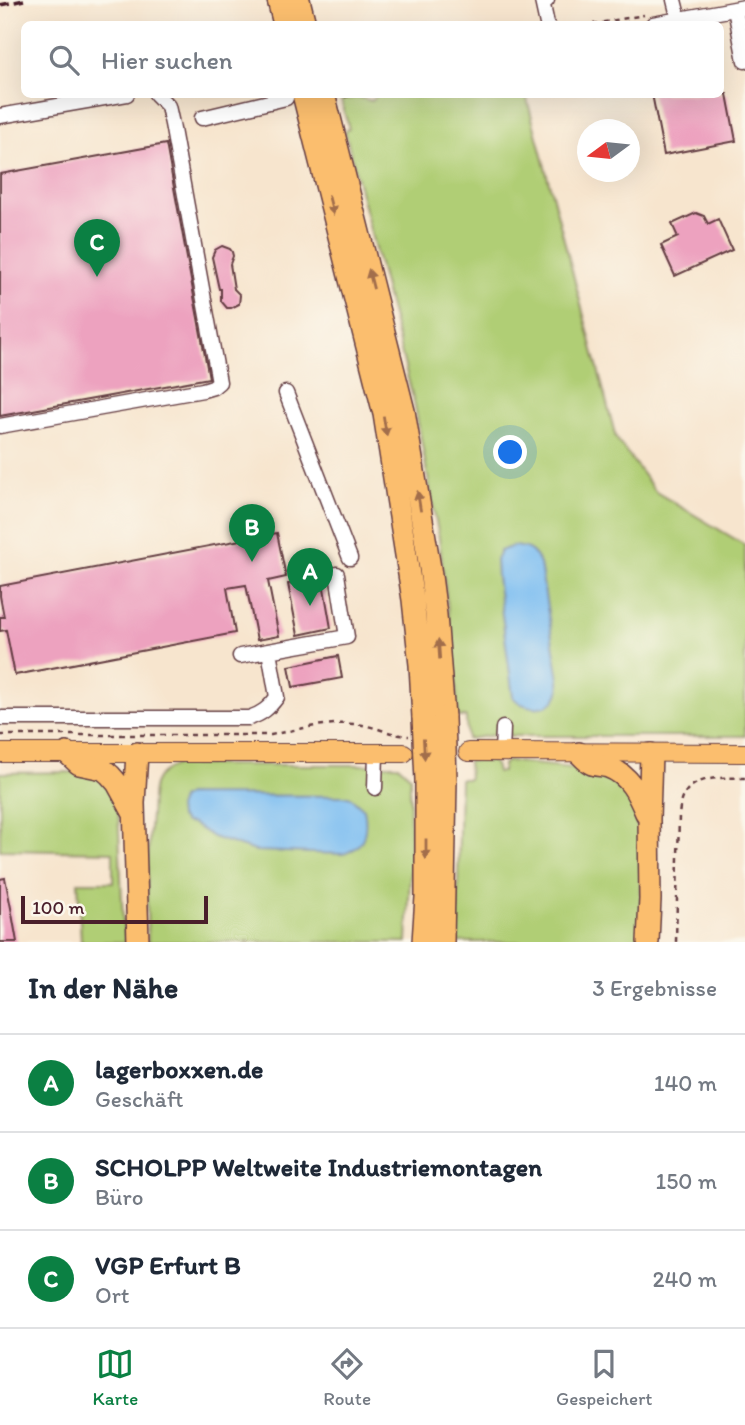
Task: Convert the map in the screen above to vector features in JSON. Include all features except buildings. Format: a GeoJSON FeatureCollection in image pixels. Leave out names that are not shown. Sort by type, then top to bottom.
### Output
{"type":"FeatureCollection","features":[{"type":"Feature","properties":{"kind":"highway"},"geometry":{"type":"LineString","coordinates":[[278,0],[283,21]]}},
{"type":"Feature","properties":{"kind":"highway"},"geometry":{"type":"LineString","coordinates":[[299,0],[305,21]]}},
{"type":"Feature","properties":{"kind":"highway"},"geometry":{"type":"LineString","coordinates":[[296,98],[324,136],[404,411],[432,580],[426,724],[436,780],[443,942]]}},
{"type":"Feature","properties":{"kind":"highway"},"geometry":{"type":"LineString","coordinates":[[324,136],[334,98]]}},
{"type":"Feature","properties":{"kind":"highway"},"geometry":{"type":"LineString","coordinates":[[67,753],[79,764],[103,769],[110,775],[135,816]]}},
{"type":"Feature","properties":{"kind":"highway"},"geometry":{"type":"LineString","coordinates":[[137,753],[135,816],[138,942]]}},
{"type":"Feature","properties":{"kind":"highway"},"geometry":{"type":"LineString","coordinates":[[579,753],[591,764],[605,766],[625,778],[636,792],[649,819]]}},
{"type":"Feature","properties":{"kind":"highway"},"geometry":{"type":"LineString","coordinates":[[648,942],[651,754]]}},
{"type":"Feature","properties":{"kind":"highway"},"geometry":{"type":"LineString","coordinates":[[423,942],[436,780]]}},
{"type":"Feature","properties":{"kind":"main road"},"geometry":{"type":"LineString","coordinates":[[468,752],[745,753]]}},
{"type":"Feature","properties":{"kind":"main road"},"geometry":{"type":"LineString","coordinates":[[0,753],[404,753]]}},
{"type":"Feature","properties":{"kind":"street"},"geometry":{"type":"LineString","coordinates":[[546,21],[542,1],[547,0]]}},
{"type":"Feature","properties":{"kind":"street"},"geometry":{"type":"LineString","coordinates":[[674,0],[679,20]]}},
{"type":"Feature","properties":{"kind":"street"},"geometry":{"type":"LineString","coordinates":[[672,21],[740,8],[745,61]]}},
{"type":"Feature","properties":{"kind":"street"},"geometry":{"type":"LineString","coordinates":[[0,117],[105,98]]}},
{"type":"Feature","properties":{"kind":"street"},"geometry":{"type":"LineString","coordinates":[[0,426],[203,390],[219,382],[172,124],[168,106],[160,98]]}},
{"type":"Feature","properties":{"kind":"street"},"geometry":{"type":"LineString","coordinates":[[202,118],[287,98]]}},
{"type":"Feature","properties":{"kind":"street"},"geometry":{"type":"LineString","coordinates":[[286,393],[350,558]]}},
{"type":"Feature","properties":{"kind":"street"},"geometry":{"type":"LineString","coordinates":[[240,656],[347,637],[337,574]]}},
{"type":"Feature","properties":{"kind":"street"},"geometry":{"type":"LineString","coordinates":[[0,718],[249,718],[269,708],[277,697],[269,651]]}},
{"type":"Feature","properties":{"kind":"street"},"geometry":{"type":"LineString","coordinates":[[502,753],[503,728]]}},
{"type":"Feature","properties":{"kind":"street"},"geometry":{"type":"LineString","coordinates":[[375,788],[376,753]]}},
{"type":"Feature","properties":{"kind":"path"},"geometry":{"type":"LineString","coordinates":[[0,735],[271,735],[307,727],[355,724],[399,735],[426,724]]}},
{"type":"Feature","properties":{"kind":"path"},"geometry":{"type":"LineString","coordinates":[[677,942],[679,815],[682,798],[691,786],[706,779],[745,778]]}},
{"type":"Feature","properties":{"kind":"green space"},"geometry":{"type":"Polygon","coordinates":[[[361,98],[372,101],[374,98],[527,98],[616,438],[656,492],[745,545],[745,736],[510,736],[507,729],[495,729],[495,735],[467,739],[466,717],[458,717],[455,667],[439,538],[415,406],[345,131],[349,129],[341,100],[361,98]]]}},
{"type":"Feature","properties":{"kind":"green space"},"geometry":{"type":"Polygon","coordinates":[[[468,761],[491,761],[497,772],[502,772],[507,761],[598,771],[622,783],[635,806],[638,833],[642,875],[639,942],[457,942],[460,779],[469,779],[468,761]]]}},
{"type":"Feature","properties":{"kind":"green space"},"geometry":{"type":"Polygon","coordinates":[[[175,765],[398,765],[410,776],[407,942],[148,942],[147,879],[153,791],[159,776],[175,765]]]}},
{"type":"Feature","properties":{"kind":"green space"},"geometry":{"type":"Polygon","coordinates":[[[86,772],[107,783],[118,808],[126,942],[81,942],[78,882],[113,882],[113,852],[0,850],[0,773],[86,772]]]}},
{"type":"Feature","properties":{"kind":"water"},"geometry":{"type":"Polygon","coordinates":[[[513,546],[530,550],[540,564],[559,680],[556,699],[545,706],[531,707],[513,697],[496,560],[500,551],[513,546]]]}},
{"type":"Feature","properties":{"kind":"water"},"geometry":{"type":"Polygon","coordinates":[[[187,795],[349,796],[364,809],[365,831],[356,848],[342,854],[255,851],[213,837],[193,824],[185,823],[179,817],[178,808],[181,799],[187,795]]]}},
{"type":"Feature","properties":{"kind":"railway"},"geometry":{"type":"LineString","coordinates":[[0,5],[24,0]]}},
{"type":"Feature","properties":{"kind":"place","name":"VGP Erfurt B"},"geometry":{"type":"Point","coordinates":[97,277]}},
{"type":"Feature","properties":{"kind":"place","name":"SCHOLPP Weltweite Industriemontagen"},"geometry":{"type":"Point","coordinates":[252,562]}},
{"type":"Feature","properties":{"kind":"place","name":"lagerboxxen.de"},"geometry":{"type":"Point","coordinates":[310,606]}}]}
